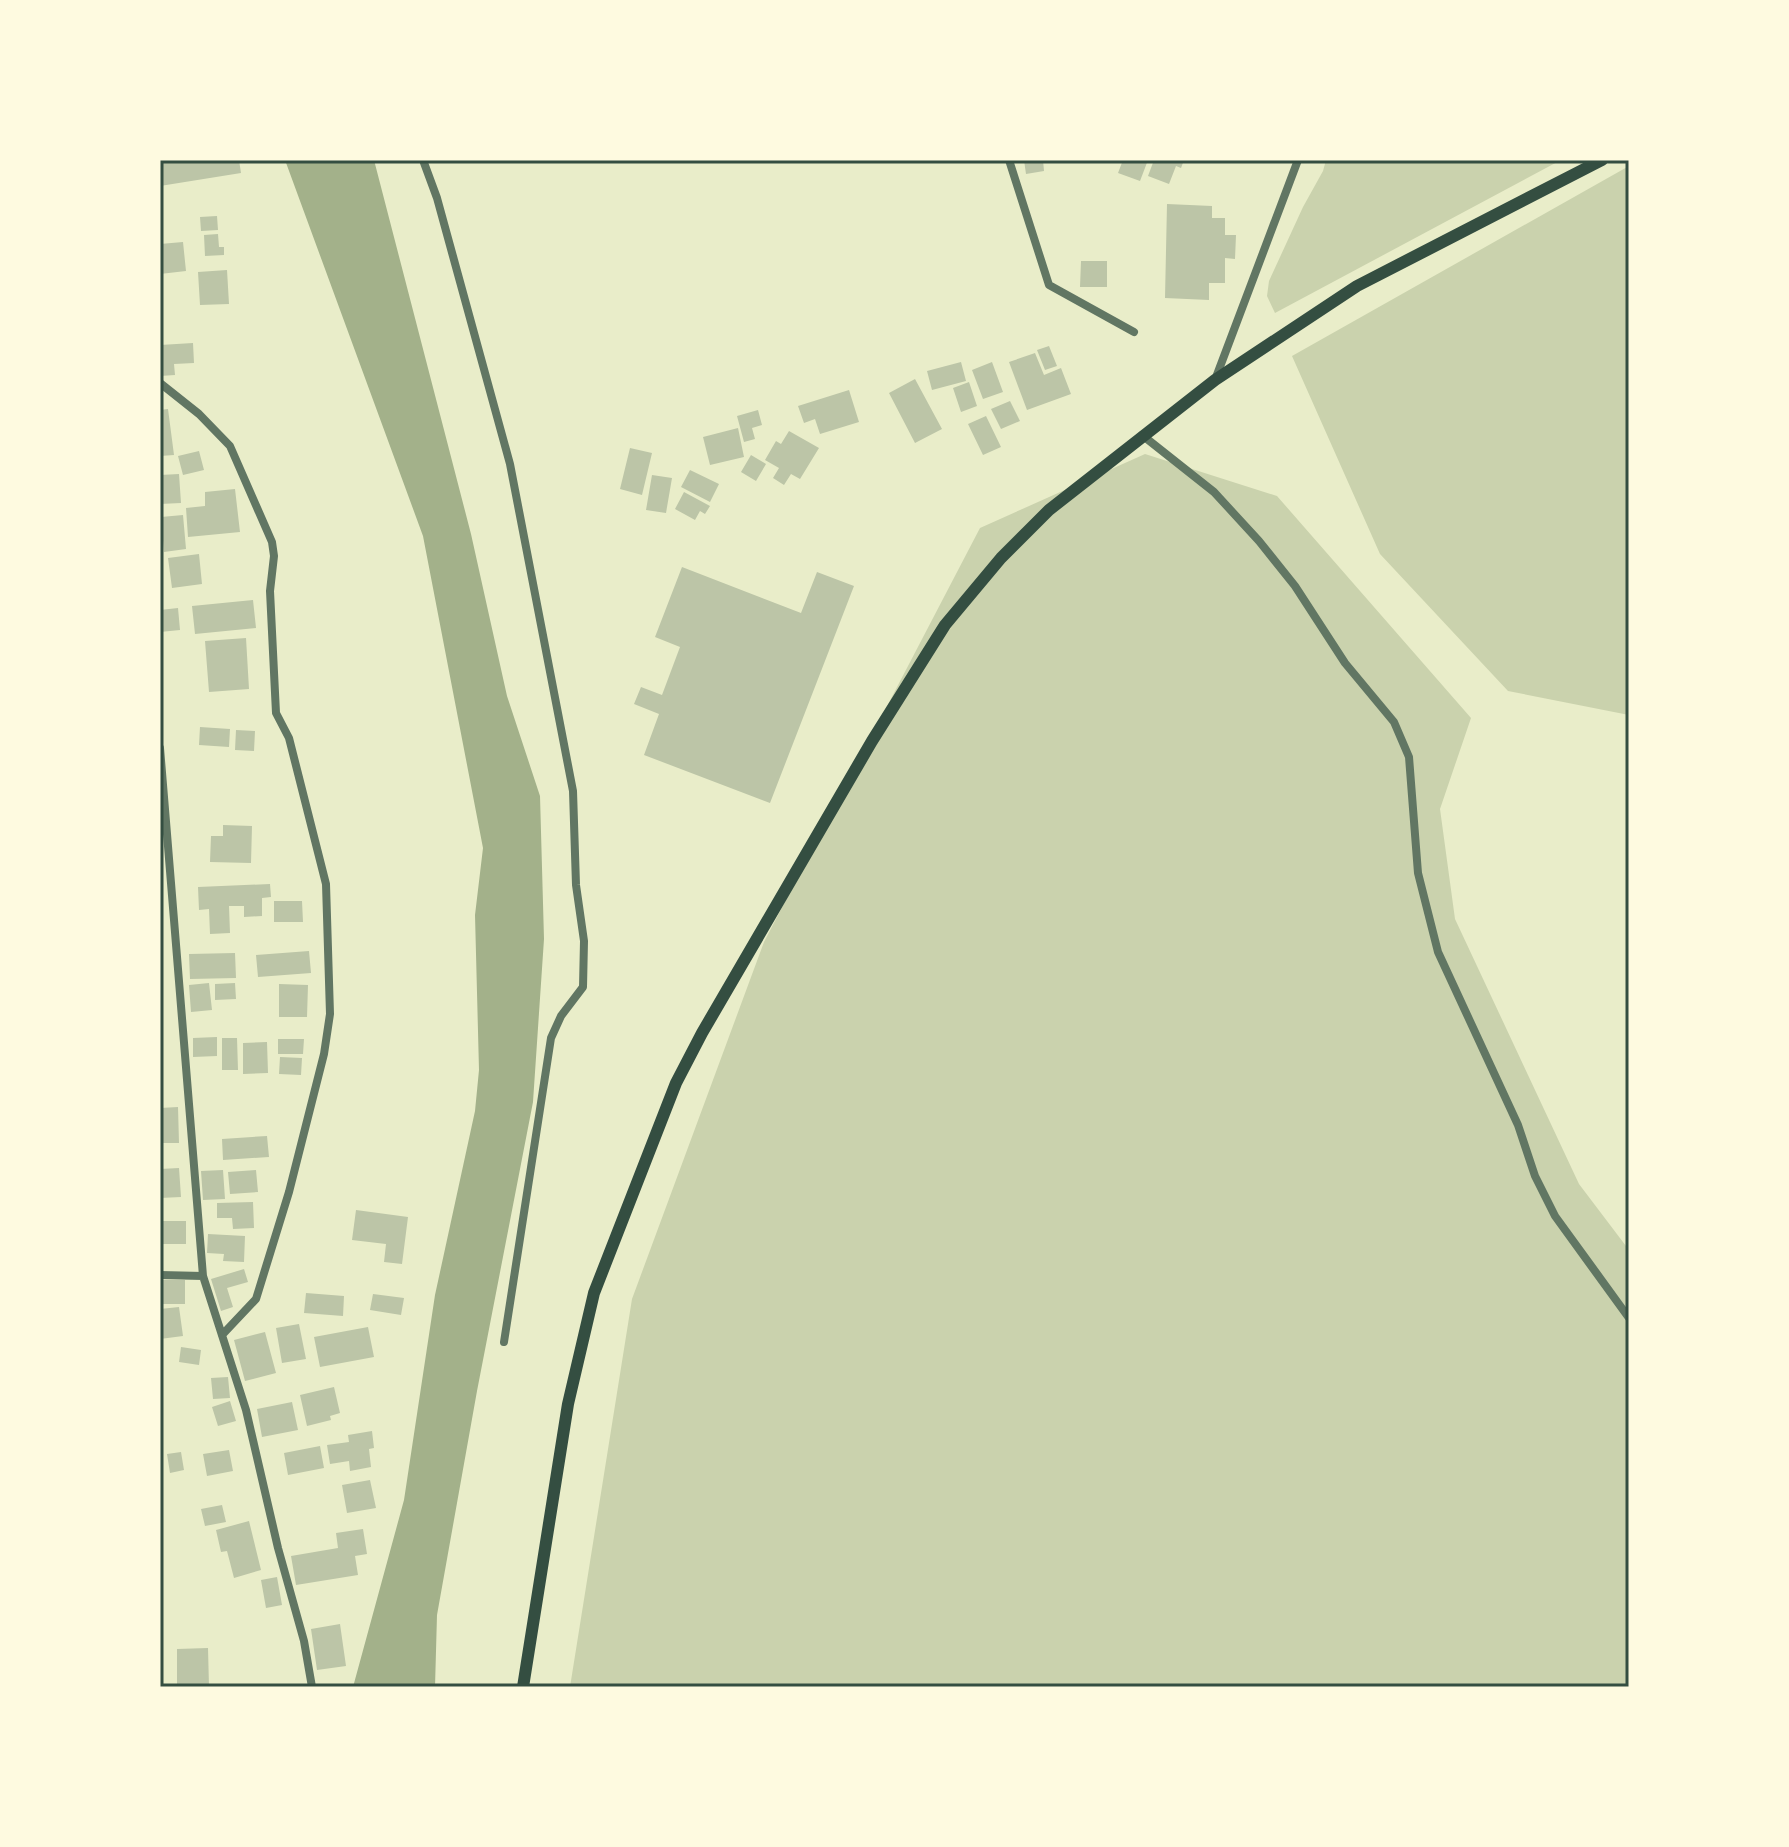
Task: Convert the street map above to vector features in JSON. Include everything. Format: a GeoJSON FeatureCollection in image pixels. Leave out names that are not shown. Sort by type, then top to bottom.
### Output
{"type":"FeatureCollection","features":[{"type":"Feature","properties":{"kind":"main road"},"geometry":{"type":"LineString","coordinates":[[523,1687],[568,1404],[594,1293],[676,1083],[857,768],[945,625],[1001,558],[1049,510],[1215,380],[1357,286],[1602,160]]}},
{"type":"Feature","properties":{"kind":"street"},"geometry":{"type":"LineString","coordinates":[[423,160],[437,198],[510,464],[573,791],[576,885],[584,941],[583,987],[561,1016],[551,1038],[504,1342]]}},
{"type":"Feature","properties":{"kind":"street"},"geometry":{"type":"LineString","coordinates":[[1009,160],[1049,285],[1134,332]]}},
{"type":"Feature","properties":{"kind":"street"},"geometry":{"type":"LineString","coordinates":[[1215,380],[1298,160]]}},
{"type":"Feature","properties":{"kind":"street"},"geometry":{"type":"LineString","coordinates":[[160,383],[199,414],[230,446],[272,542],[274,556],[270,591],[276,713],[289,738],[326,884],[330,1014],[324,1054],[289,1192],[256,1299],[222,1335]]}},
{"type":"Feature","properties":{"kind":"street"},"geometry":{"type":"LineString","coordinates":[[1142,435],[1214,492],[1259,541],[1295,586],[1345,663],[1394,722],[1409,757],[1418,873],[1438,952],[1518,1125],[1535,1176],[1555,1216],[1629,1318]]}},
{"type":"Feature","properties":{"kind":"street"},"geometry":{"type":"LineString","coordinates":[[160,748],[203,1276],[246,1410],[278,1548],[304,1641],[312,1687]]}},
{"type":"Feature","properties":{"kind":"street"},"geometry":{"type":"LineString","coordinates":[[160,1275],[203,1276]]}},
{"type":"Feature","properties":{"kind":"shaded area"},"geometry":{"type":"Polygon","coordinates":[[[285,160],[374,160],[471,534],[507,696],[540,796],[544,939],[533,1102],[437,1615],[435,1687],[353,1687],[404,1500],[435,1295],[475,1111],[479,1070],[475,915],[483,848],[423,536],[285,160]]]}},
{"type":"Feature","properties":{"kind":"shaded area"},"geometry":{"type":"Polygon","coordinates":[[[1326,160],[1561,160],[1275,313],[1267,296],[1269,281],[1326,160]]]}},
{"type":"Feature","properties":{"kind":"shaded area"},"geometry":{"type":"Polygon","coordinates":[[[1629,166],[1629,715],[1508,691],[1380,554],[1292,356],[1629,166]]]}},
{"type":"Feature","properties":{"kind":"shaded area"},"geometry":{"type":"Polygon","coordinates":[[[1145,454],[1277,496],[1471,718],[1440,809],[1455,919],[1579,1184],[1629,1250],[1629,1687],[570,1687],[632,1299],[764,942],[980,528],[1145,454]]]}},
{"type":"Feature","properties":{"kind":"building"},"geometry":{"type":"Polygon","coordinates":[[[160,160],[239,160],[241,173],[160,186],[160,160]]]}},
{"type":"Feature","properties":{"kind":"building"},"geometry":{"type":"Polygon","coordinates":[[[1024,160],[1043,160],[1044,171],[1026,174],[1024,160]]]}},
{"type":"Feature","properties":{"kind":"building"},"geometry":{"type":"Polygon","coordinates":[[[1123,160],[1148,160],[1140,181],[1118,173],[1123,160]]]}},
{"type":"Feature","properties":{"kind":"building"},"geometry":{"type":"Polygon","coordinates":[[[1154,160],[1184,160],[1181,168],[1176,166],[1169,184],[1148,176],[1154,160]]]}},
{"type":"Feature","properties":{"kind":"building"},"geometry":{"type":"Polygon","coordinates":[[[1167,204],[1212,206],[1212,218],[1225,218],[1225,235],[1236,235],[1235,259],[1225,258],[1225,283],[1209,283],[1209,300],[1165,298],[1167,204]]]}},
{"type":"Feature","properties":{"kind":"building"},"geometry":{"type":"Polygon","coordinates":[[[217,216],[218,230],[201,231],[200,217],[217,216]]]}},
{"type":"Feature","properties":{"kind":"building"},"geometry":{"type":"Polygon","coordinates":[[[218,234],[219,247],[224,247],[224,255],[205,256],[204,235],[218,234]]]}},
{"type":"Feature","properties":{"kind":"building"},"geometry":{"type":"Polygon","coordinates":[[[183,242],[186,271],[160,274],[160,244],[183,242]]]}},
{"type":"Feature","properties":{"kind":"building"},"geometry":{"type":"Polygon","coordinates":[[[1081,261],[1107,261],[1107,287],[1080,287],[1081,261]]]}},
{"type":"Feature","properties":{"kind":"building"},"geometry":{"type":"Polygon","coordinates":[[[227,270],[229,304],[200,305],[198,272],[227,270]]]}},
{"type":"Feature","properties":{"kind":"building"},"geometry":{"type":"Polygon","coordinates":[[[193,343],[194,363],[174,364],[175,375],[160,376],[160,345],[193,343]]]}},
{"type":"Feature","properties":{"kind":"building"},"geometry":{"type":"Polygon","coordinates":[[[1049,346],[1057,366],[1045,370],[1037,350],[1049,346]]]}},
{"type":"Feature","properties":{"kind":"building"},"geometry":{"type":"Polygon","coordinates":[[[1035,353],[1044,375],[1061,368],[1071,394],[1027,410],[1009,362],[1035,353]]]}},
{"type":"Feature","properties":{"kind":"building"},"geometry":{"type":"Polygon","coordinates":[[[961,362],[966,381],[932,390],[927,371],[961,362]]]}},
{"type":"Feature","properties":{"kind":"building"},"geometry":{"type":"Polygon","coordinates":[[[992,362],[1003,392],[983,399],[972,370],[992,362]]]}},
{"type":"Feature","properties":{"kind":"building"},"geometry":{"type":"Polygon","coordinates":[[[915,379],[942,429],[915,443],[889,393],[915,379]]]}},
{"type":"Feature","properties":{"kind":"building"},"geometry":{"type":"Polygon","coordinates":[[[969,382],[977,406],[961,412],[953,388],[969,382]]]}},
{"type":"Feature","properties":{"kind":"building"},"geometry":{"type":"Polygon","coordinates":[[[849,390],[859,422],[820,434],[815,419],[804,423],[798,406],[849,390]]]}},
{"type":"Feature","properties":{"kind":"building"},"geometry":{"type":"Polygon","coordinates":[[[1010,401],[1020,421],[1001,429],[991,409],[1010,401]]]}},
{"type":"Feature","properties":{"kind":"building"},"geometry":{"type":"Polygon","coordinates":[[[168,409],[174,455],[160,456],[160,410],[168,409]]]}},
{"type":"Feature","properties":{"kind":"building"},"geometry":{"type":"Polygon","coordinates":[[[758,410],[762,425],[752,428],[755,439],[744,442],[737,416],[758,410]]]}},
{"type":"Feature","properties":{"kind":"building"},"geometry":{"type":"Polygon","coordinates":[[[986,416],[1001,447],[983,455],[968,424],[986,416]]]}},
{"type":"Feature","properties":{"kind":"building"},"geometry":{"type":"Polygon","coordinates":[[[738,428],[744,457],[710,465],[703,437],[738,428]]]}},
{"type":"Feature","properties":{"kind":"building"},"geometry":{"type":"Polygon","coordinates":[[[789,431],[819,448],[800,479],[791,474],[784,485],[773,478],[779,468],[765,460],[776,441],[781,444],[789,431]]]}},
{"type":"Feature","properties":{"kind":"building"},"geometry":{"type":"Polygon","coordinates":[[[630,448],[652,453],[642,495],[620,489],[630,448]]]}},
{"type":"Feature","properties":{"kind":"building"},"geometry":{"type":"Polygon","coordinates":[[[199,451],[204,470],[183,475],[178,456],[199,451]]]}},
{"type":"Feature","properties":{"kind":"building"},"geometry":{"type":"Polygon","coordinates":[[[751,455],[766,464],[756,481],[741,472],[751,455]]]}},
{"type":"Feature","properties":{"kind":"building"},"geometry":{"type":"Polygon","coordinates":[[[690,470],[719,484],[710,502],[681,487],[690,470]]]}},
{"type":"Feature","properties":{"kind":"building"},"geometry":{"type":"Polygon","coordinates":[[[179,474],[181,503],[160,504],[160,475],[179,474]]]}},
{"type":"Feature","properties":{"kind":"building"},"geometry":{"type":"Polygon","coordinates":[[[652,475],[672,478],[666,513],[646,510],[652,475]]]}},
{"type":"Feature","properties":{"kind":"building"},"geometry":{"type":"Polygon","coordinates":[[[235,489],[240,532],[188,537],[186,508],[205,506],[205,492],[235,489]]]}},
{"type":"Feature","properties":{"kind":"building"},"geometry":{"type":"Polygon","coordinates":[[[684,492],[710,506],[705,514],[700,511],[695,520],[675,509],[684,492]]]}},
{"type":"Feature","properties":{"kind":"building"},"geometry":{"type":"Polygon","coordinates":[[[183,515],[186,549],[164,552],[161,517],[183,515]]]}},
{"type":"Feature","properties":{"kind":"building"},"geometry":{"type":"Polygon","coordinates":[[[199,554],[202,584],[172,588],[168,558],[199,554]]]}},
{"type":"Feature","properties":{"kind":"building"},"geometry":{"type":"Polygon","coordinates":[[[682,567],[801,613],[817,572],[854,586],[770,803],[644,755],[659,714],[634,704],[641,687],[662,695],[680,647],[655,637],[682,567]]]}},
{"type":"Feature","properties":{"kind":"building"},"geometry":{"type":"Polygon","coordinates":[[[253,600],[256,628],[195,634],[192,606],[253,600]]]}},
{"type":"Feature","properties":{"kind":"building"},"geometry":{"type":"Polygon","coordinates":[[[178,608],[180,630],[160,632],[160,610],[178,608]]]}},
{"type":"Feature","properties":{"kind":"building"},"geometry":{"type":"Polygon","coordinates":[[[246,638],[249,689],[209,692],[205,641],[246,638]]]}},
{"type":"Feature","properties":{"kind":"building"},"geometry":{"type":"Polygon","coordinates":[[[200,727],[230,729],[229,747],[199,745],[200,727]]]}},
{"type":"Feature","properties":{"kind":"building"},"geometry":{"type":"Polygon","coordinates":[[[236,730],[255,731],[254,751],[235,750],[236,730]]]}},
{"type":"Feature","properties":{"kind":"building"},"geometry":{"type":"Polygon","coordinates":[[[223,825],[252,826],[251,863],[210,862],[211,836],[223,836],[223,825]]]}},
{"type":"Feature","properties":{"kind":"building"},"geometry":{"type":"Polygon","coordinates":[[[270,884],[271,897],[262,898],[262,916],[244,917],[244,906],[229,906],[230,933],[210,934],[209,909],[199,910],[198,887],[270,884]]]}},
{"type":"Feature","properties":{"kind":"building"},"geometry":{"type":"Polygon","coordinates":[[[274,901],[302,901],[303,922],[274,922],[274,901]]]}},
{"type":"Feature","properties":{"kind":"building"},"geometry":{"type":"Polygon","coordinates":[[[309,951],[311,973],[258,977],[256,955],[309,951]]]}},
{"type":"Feature","properties":{"kind":"building"},"geometry":{"type":"Polygon","coordinates":[[[235,953],[236,978],[190,979],[189,954],[235,953]]]}},
{"type":"Feature","properties":{"kind":"building"},"geometry":{"type":"Polygon","coordinates":[[[209,983],[212,1010],[191,1012],[189,985],[209,983]]]}},
{"type":"Feature","properties":{"kind":"building"},"geometry":{"type":"Polygon","coordinates":[[[235,983],[236,999],[215,1000],[215,984],[235,983]]]}},
{"type":"Feature","properties":{"kind":"building"},"geometry":{"type":"Polygon","coordinates":[[[279,984],[308,985],[307,1017],[279,1017],[279,984]]]}},
{"type":"Feature","properties":{"kind":"building"},"geometry":{"type":"Polygon","coordinates":[[[217,1037],[217,1056],[193,1057],[193,1038],[217,1037]]]}},
{"type":"Feature","properties":{"kind":"building"},"geometry":{"type":"Polygon","coordinates":[[[222,1038],[237,1038],[238,1070],[222,1070],[222,1038]]]}},
{"type":"Feature","properties":{"kind":"building"},"geometry":{"type":"Polygon","coordinates":[[[278,1039],[304,1039],[303,1054],[278,1054],[278,1039]]]}},
{"type":"Feature","properties":{"kind":"building"},"geometry":{"type":"Polygon","coordinates":[[[267,1042],[268,1073],[243,1074],[243,1043],[267,1042]]]}},
{"type":"Feature","properties":{"kind":"building"},"geometry":{"type":"Polygon","coordinates":[[[280,1057],[302,1058],[301,1075],[279,1074],[280,1057]]]}},
{"type":"Feature","properties":{"kind":"building"},"geometry":{"type":"Polygon","coordinates":[[[178,1107],[179,1143],[160,1143],[160,1108],[178,1107]]]}},
{"type":"Feature","properties":{"kind":"building"},"geometry":{"type":"Polygon","coordinates":[[[267,1136],[269,1157],[223,1160],[222,1139],[267,1136]]]}},
{"type":"Feature","properties":{"kind":"building"},"geometry":{"type":"Polygon","coordinates":[[[179,1168],[181,1197],[160,1198],[160,1169],[179,1168]]]}},
{"type":"Feature","properties":{"kind":"building"},"geometry":{"type":"Polygon","coordinates":[[[223,1170],[225,1199],[203,1200],[201,1171],[223,1170]]]}},
{"type":"Feature","properties":{"kind":"building"},"geometry":{"type":"Polygon","coordinates":[[[256,1170],[258,1192],[230,1194],[228,1172],[256,1170]]]}},
{"type":"Feature","properties":{"kind":"building"},"geometry":{"type":"Polygon","coordinates":[[[253,1202],[254,1228],[233,1229],[232,1218],[217,1218],[217,1203],[253,1202]]]}},
{"type":"Feature","properties":{"kind":"building"},"geometry":{"type":"Polygon","coordinates":[[[356,1210],[408,1217],[402,1264],[384,1262],[386,1244],[352,1240],[356,1210]]]}},
{"type":"Feature","properties":{"kind":"building"},"geometry":{"type":"Polygon","coordinates":[[[160,1221],[186,1221],[186,1244],[160,1244],[160,1221]]]}},
{"type":"Feature","properties":{"kind":"building"},"geometry":{"type":"Polygon","coordinates":[[[208,1234],[245,1236],[244,1262],[223,1261],[224,1254],[207,1253],[208,1234]]]}},
{"type":"Feature","properties":{"kind":"building"},"geometry":{"type":"Polygon","coordinates":[[[244,1269],[248,1282],[227,1288],[233,1307],[221,1311],[211,1279],[244,1269]]]}},
{"type":"Feature","properties":{"kind":"building"},"geometry":{"type":"Polygon","coordinates":[[[160,1280],[185,1280],[185,1304],[160,1304],[160,1280]]]}},
{"type":"Feature","properties":{"kind":"building"},"geometry":{"type":"Polygon","coordinates":[[[306,1293],[344,1296],[343,1316],[304,1313],[306,1293]]]}},
{"type":"Feature","properties":{"kind":"building"},"geometry":{"type":"Polygon","coordinates":[[[373,1294],[404,1298],[401,1315],[370,1310],[373,1294]]]}},
{"type":"Feature","properties":{"kind":"building"},"geometry":{"type":"Polygon","coordinates":[[[179,1307],[183,1336],[160,1339],[160,1309],[179,1307]]]}},
{"type":"Feature","properties":{"kind":"building"},"geometry":{"type":"Polygon","coordinates":[[[299,1324],[306,1359],[282,1363],[276,1328],[299,1324]]]}},
{"type":"Feature","properties":{"kind":"building"},"geometry":{"type":"Polygon","coordinates":[[[368,1327],[374,1357],[320,1367],[314,1337],[368,1327]]]}},
{"type":"Feature","properties":{"kind":"building"},"geometry":{"type":"Polygon","coordinates":[[[265,1332],[276,1373],[245,1381],[234,1340],[265,1332]]]}},
{"type":"Feature","properties":{"kind":"building"},"geometry":{"type":"Polygon","coordinates":[[[181,1347],[201,1350],[199,1365],[179,1362],[181,1347]]]}},
{"type":"Feature","properties":{"kind":"building"},"geometry":{"type":"Polygon","coordinates":[[[228,1377],[230,1398],[213,1399],[211,1378],[228,1377]]]}},
{"type":"Feature","properties":{"kind":"building"},"geometry":{"type":"Polygon","coordinates":[[[334,1387],[340,1413],[330,1416],[331,1420],[307,1426],[300,1395],[334,1387]]]}},
{"type":"Feature","properties":{"kind":"building"},"geometry":{"type":"Polygon","coordinates":[[[230,1401],[236,1421],[218,1426],[212,1407],[230,1401]]]}},
{"type":"Feature","properties":{"kind":"building"},"geometry":{"type":"Polygon","coordinates":[[[292,1402],[298,1430],[262,1437],[257,1409],[292,1402]]]}},
{"type":"Feature","properties":{"kind":"building"},"geometry":{"type":"Polygon","coordinates":[[[372,1431],[374,1448],[369,1449],[371,1467],[350,1471],[349,1461],[330,1464],[327,1445],[349,1442],[348,1435],[372,1431]]]}},
{"type":"Feature","properties":{"kind":"building"},"geometry":{"type":"Polygon","coordinates":[[[320,1446],[324,1468],[288,1475],[284,1453],[320,1446]]]}},
{"type":"Feature","properties":{"kind":"building"},"geometry":{"type":"Polygon","coordinates":[[[229,1450],[233,1471],[207,1476],[203,1454],[229,1450]]]}},
{"type":"Feature","properties":{"kind":"building"},"geometry":{"type":"Polygon","coordinates":[[[181,1452],[184,1470],[170,1473],[167,1454],[181,1452]]]}},
{"type":"Feature","properties":{"kind":"building"},"geometry":{"type":"Polygon","coordinates":[[[370,1480],[376,1508],[347,1513],[342,1485],[370,1480]]]}},
{"type":"Feature","properties":{"kind":"building"},"geometry":{"type":"Polygon","coordinates":[[[222,1505],[226,1522],[205,1526],[201,1509],[222,1505]]]}},
{"type":"Feature","properties":{"kind":"building"},"geometry":{"type":"Polygon","coordinates":[[[249,1521],[261,1570],[234,1578],[227,1551],[221,1552],[216,1530],[249,1521]]]}},
{"type":"Feature","properties":{"kind":"building"},"geometry":{"type":"Polygon","coordinates":[[[363,1529],[367,1554],[355,1556],[358,1575],[296,1585],[291,1556],[338,1548],[336,1533],[363,1529]]]}},
{"type":"Feature","properties":{"kind":"building"},"geometry":{"type":"Polygon","coordinates":[[[277,1577],[282,1605],[266,1608],[261,1580],[277,1577]]]}},
{"type":"Feature","properties":{"kind":"building"},"geometry":{"type":"Polygon","coordinates":[[[340,1624],[346,1666],[317,1670],[311,1629],[340,1624]]]}},
{"type":"Feature","properties":{"kind":"building"},"geometry":{"type":"Polygon","coordinates":[[[208,1648],[209,1687],[177,1687],[177,1649],[208,1648]]]}}]}
